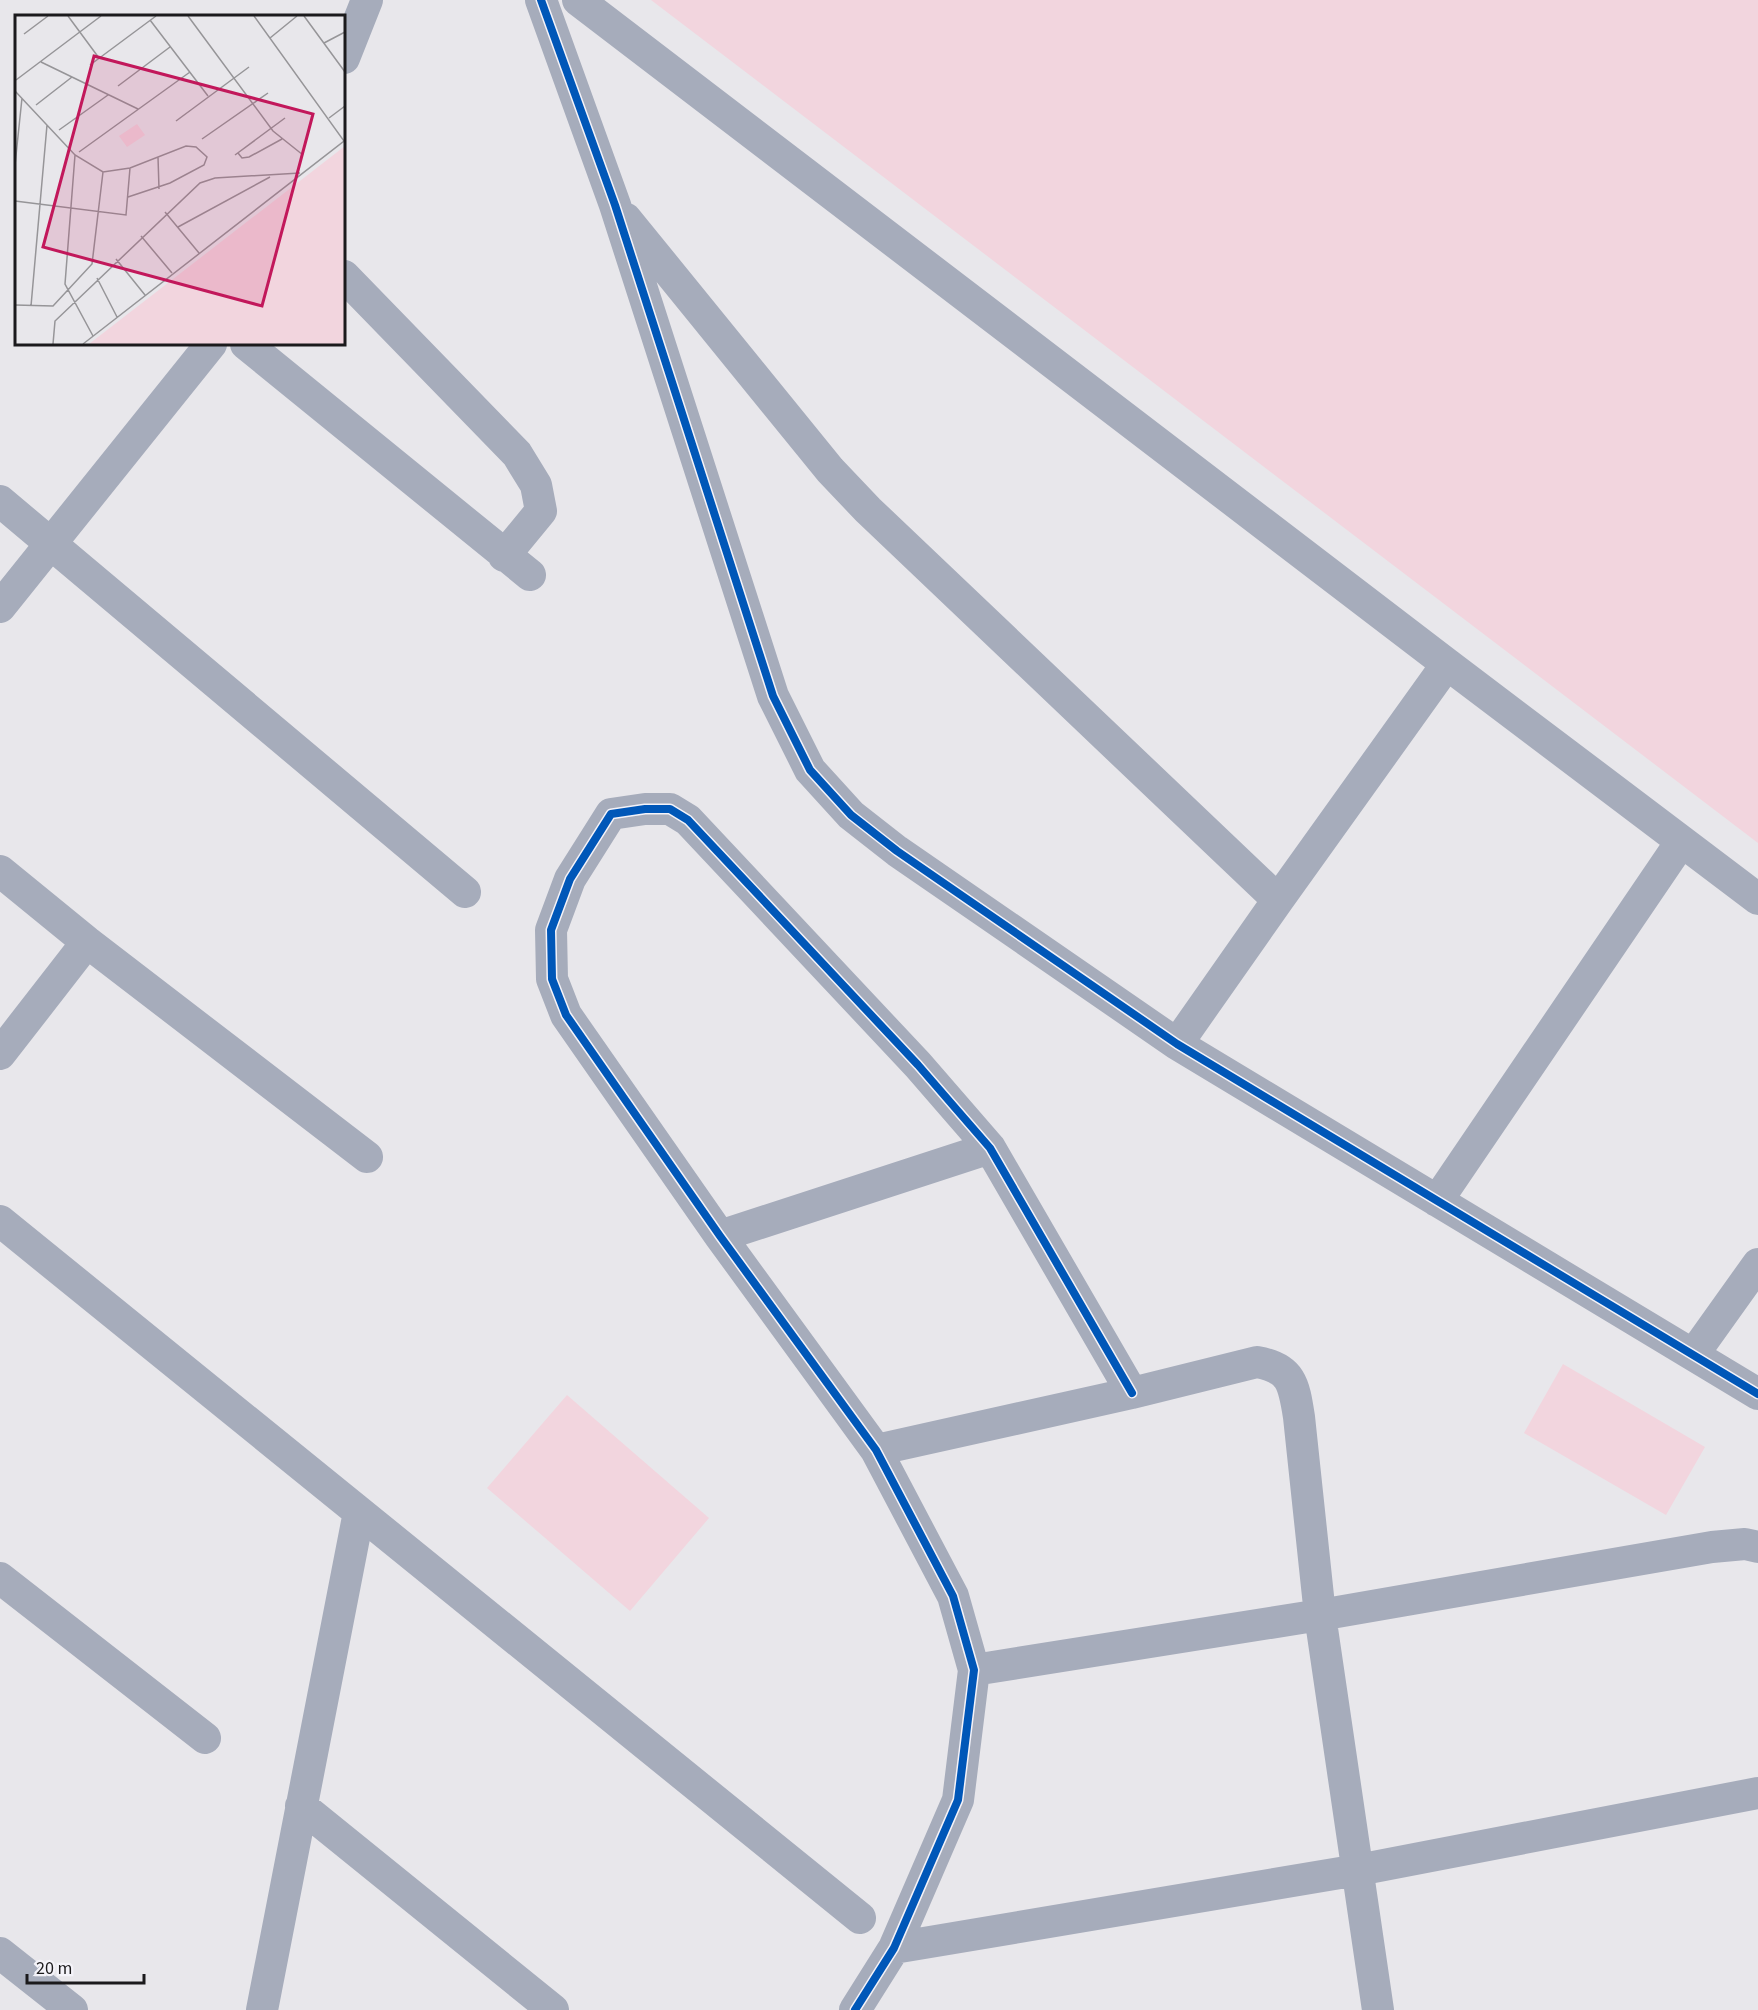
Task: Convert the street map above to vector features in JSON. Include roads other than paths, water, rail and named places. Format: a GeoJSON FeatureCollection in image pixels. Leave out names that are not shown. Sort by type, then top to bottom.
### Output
{"type":"FeatureCollection","features":[{"type":"Feature","properties":{"kind":"street"},"geometry":{"type":"LineString","coordinates":[[345,56],[368,0]]}},
{"type":"Feature","properties":{"kind":"street"},"geometry":{"type":"LineString","coordinates":[[541,0],[615,205],[772,696],[810,770],[851,815],[897,851],[1177,1044],[1758,1394]]}},
{"type":"Feature","properties":{"kind":"street"},"geometry":{"type":"LineString","coordinates":[[578,0],[1758,899]]}},
{"type":"Feature","properties":{"kind":"street"},"geometry":{"type":"LineString","coordinates":[[615,205],[830,470],[868,510],[1278,900]]}},
{"type":"Feature","properties":{"kind":"street"},"geometry":{"type":"LineString","coordinates":[[345,277],[517,454],[536,485],[541,511],[504,556]]}},
{"type":"Feature","properties":{"kind":"street"},"geometry":{"type":"LineString","coordinates":[[0,607],[210,345]]}},
{"type":"Feature","properties":{"kind":"street"},"geometry":{"type":"LineString","coordinates":[[247,345],[530,575]]}},
{"type":"Feature","properties":{"kind":"street"},"geometry":{"type":"LineString","coordinates":[[0,501],[465,892]]}},
{"type":"Feature","properties":{"kind":"street"},"geometry":{"type":"LineString","coordinates":[[1177,1044],[1447,664]]}},
{"type":"Feature","properties":{"kind":"street"},"geometry":{"type":"LineString","coordinates":[[855,2010],[894,1948],[958,1800],[974,1670],[953,1596],[876,1450],[720,1236],[566,1016],[552,979],[551,930],[570,879],[611,814],[645,809],[670,809],[688,820],[918,1065],[990,1148],[1132,1393]]}},
{"type":"Feature","properties":{"kind":"street"},"geometry":{"type":"LineString","coordinates":[[1437,1201],[1681,842]]}},
{"type":"Feature","properties":{"kind":"street"},"geometry":{"type":"LineString","coordinates":[[0,871],[87,942],[367,1157]]}},
{"type":"Feature","properties":{"kind":"street"},"geometry":{"type":"LineString","coordinates":[[0,1054],[87,942]]}},
{"type":"Feature","properties":{"kind":"street"},"geometry":{"type":"LineString","coordinates":[[720,1236],[990,1148]]}},
{"type":"Feature","properties":{"kind":"street"},"geometry":{"type":"LineString","coordinates":[[0,1221],[860,1918]]}},
{"type":"Feature","properties":{"kind":"street"},"geometry":{"type":"LineString","coordinates":[[1693,1355],[1758,1264]]}},
{"type":"Feature","properties":{"kind":"street"},"geometry":{"type":"LineString","coordinates":[[876,1450],[1132,1393],[1257,1362],[1271,1364],[1288,1376],[1299,1417],[1320,1615],[1378,2010]]}},
{"type":"Feature","properties":{"kind":"street"},"geometry":{"type":"LineString","coordinates":[[262,2010],[359,1512]]}},
{"type":"Feature","properties":{"kind":"street"},"geometry":{"type":"LineString","coordinates":[[974,1670],[1320,1615],[1712,1547],[1744,1545],[1758,1547]]}},
{"type":"Feature","properties":{"kind":"street"},"geometry":{"type":"LineString","coordinates":[[0,1578],[205,1738]]}},
{"type":"Feature","properties":{"kind":"street"},"geometry":{"type":"LineString","coordinates":[[894,1948],[1358,1870],[1758,1793]]}},
{"type":"Feature","properties":{"kind":"street"},"geometry":{"type":"LineString","coordinates":[[301,1806],[553,2010]]}},
{"type":"Feature","properties":{"kind":"street"},"geometry":{"type":"LineString","coordinates":[[3,1962],[72,2010]]}}]}
